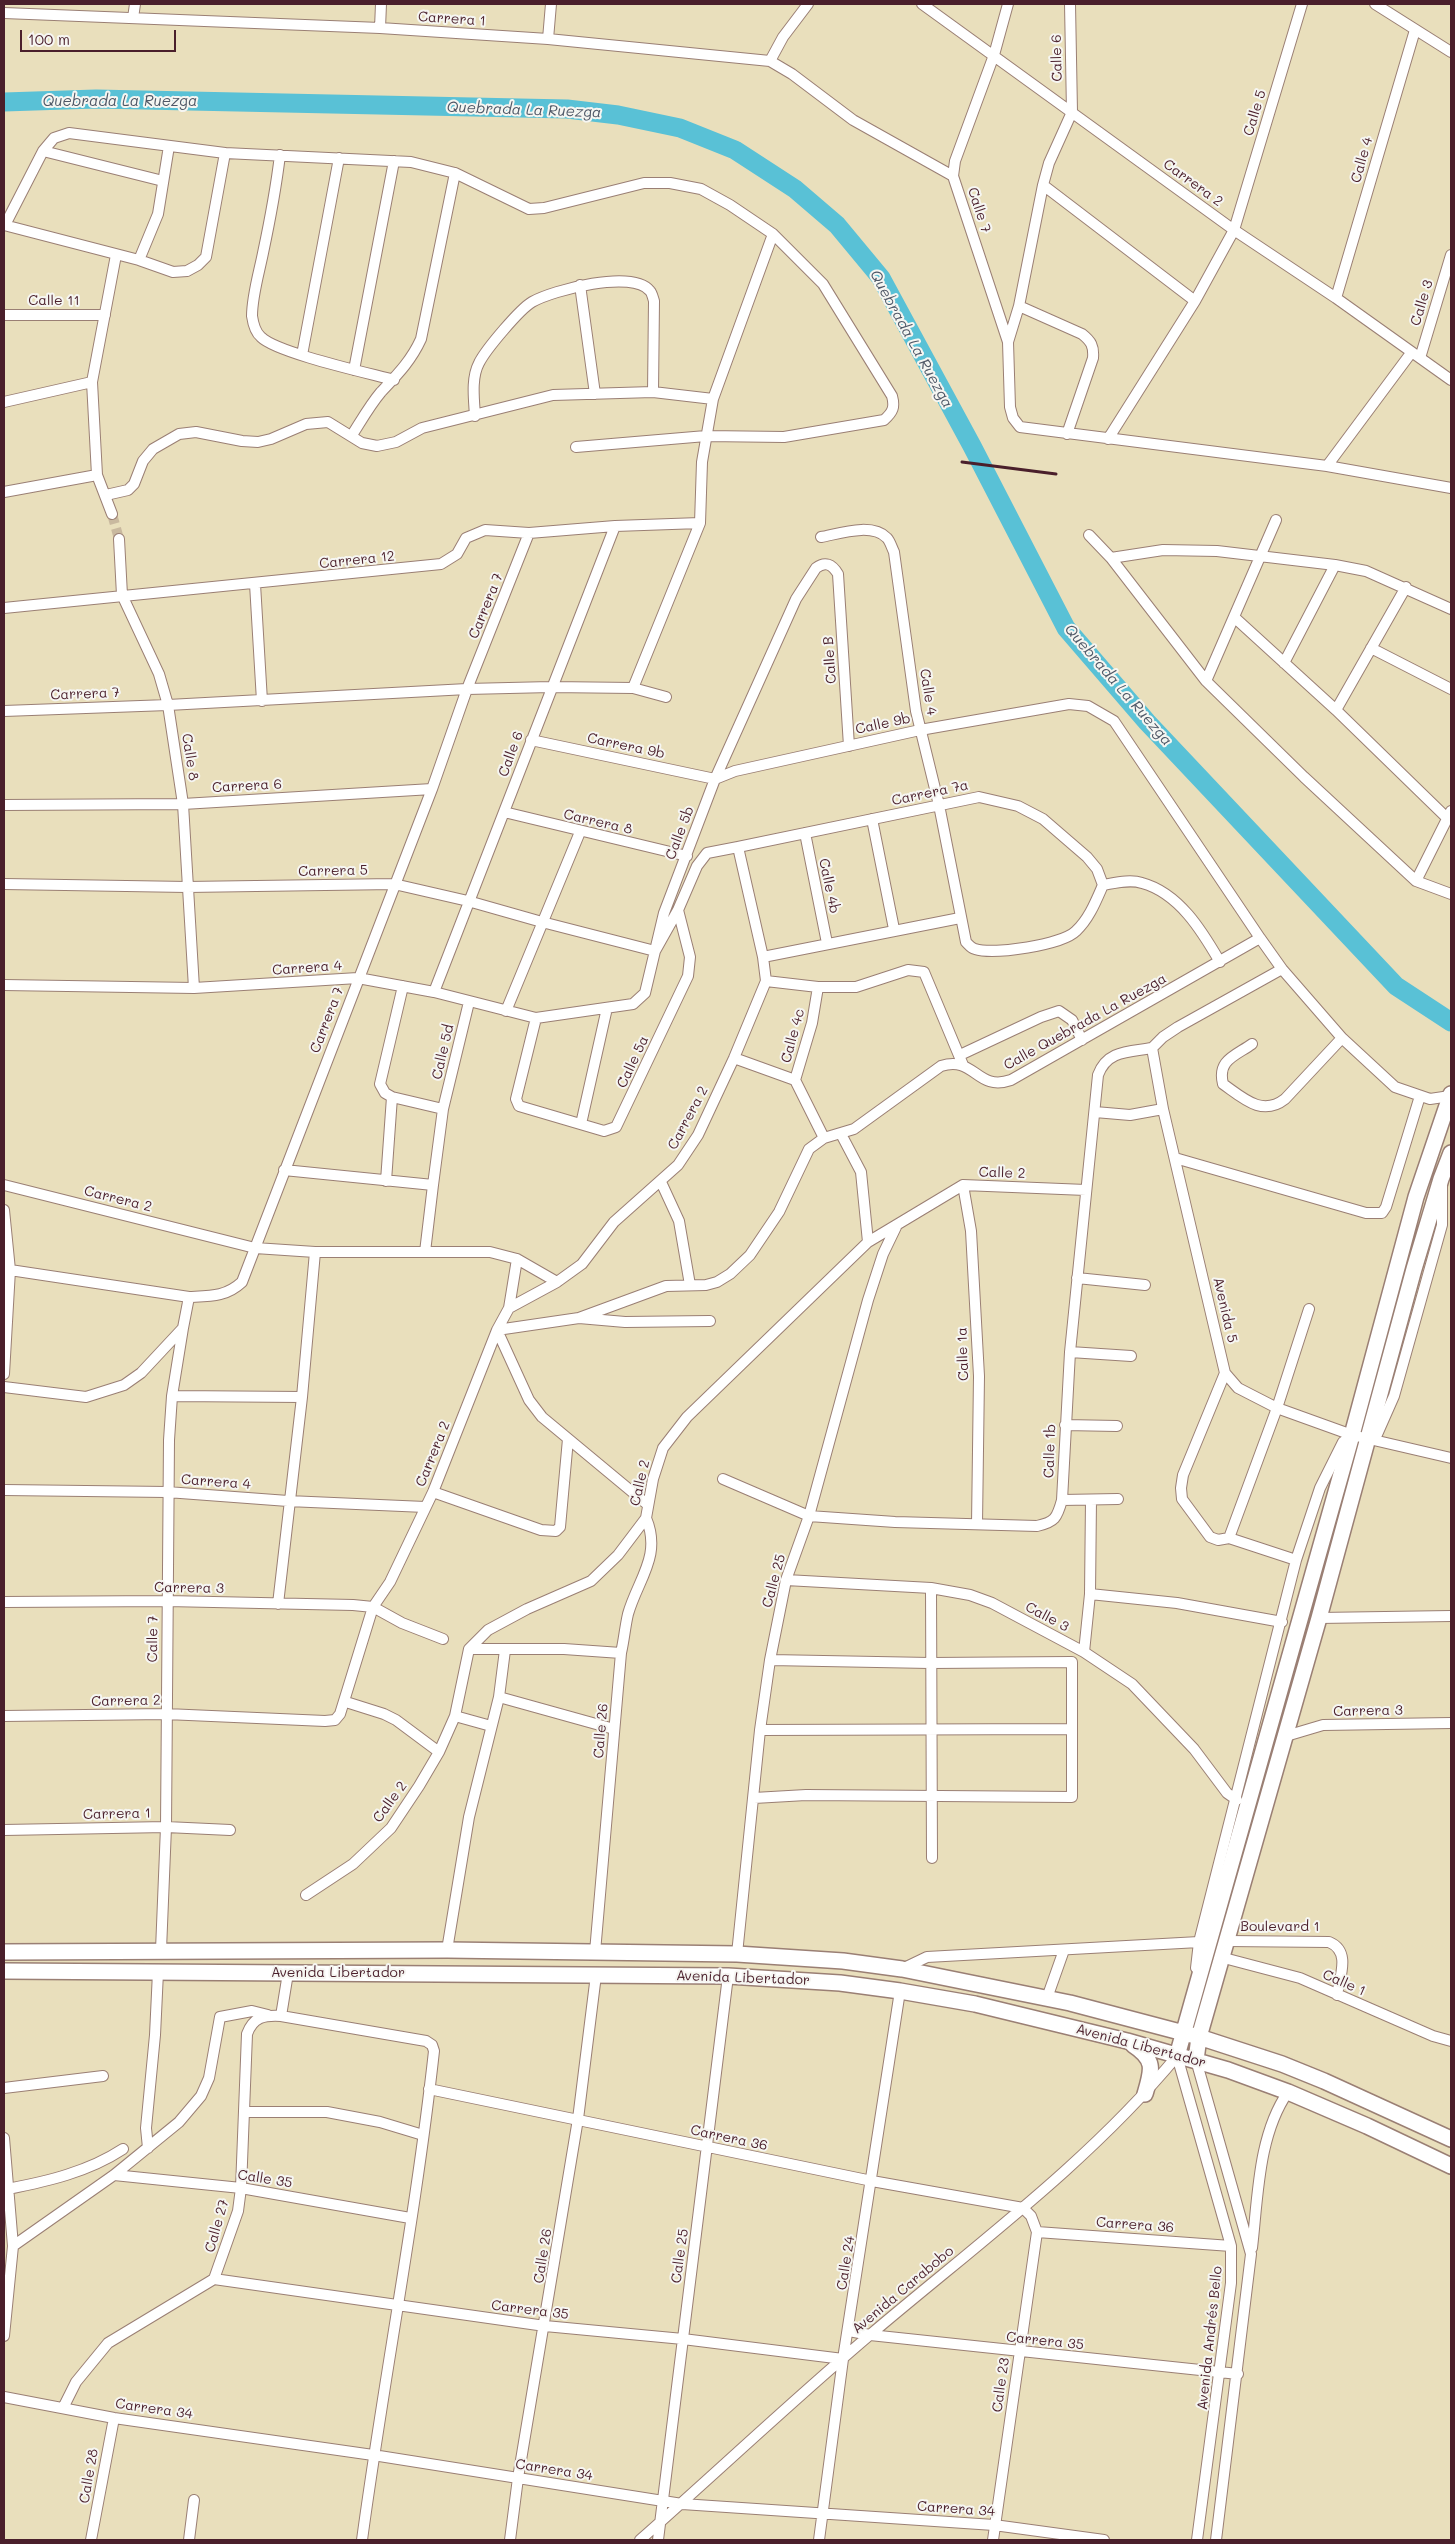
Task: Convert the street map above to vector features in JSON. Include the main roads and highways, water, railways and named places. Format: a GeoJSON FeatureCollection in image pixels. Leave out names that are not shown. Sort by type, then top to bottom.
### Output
{"type":"FeatureCollection","features":[{"type":"Feature","properties":{"kind":"main road"},"geometry":{"type":"LineString","coordinates":[[1177,2056],[1352,1435],[1416,1198],[1451,1095]]}},
{"type":"Feature","properties":{"kind":"main road"},"geometry":{"type":"LineString","coordinates":[[1196,2060],[1199,2037],[1224,1958],[1319,1618],[1372,1438],[1441,1179],[1451,1153]]}},
{"type":"Feature","properties":{"kind":"main road","name":"Avenida Libertador"},"geometry":{"type":"LineString","coordinates":[[4,1952],[447,1950],[737,1954],[842,1961],[902,1969],[1047,1998],[1183,2032],[1282,2064],[1451,2139]]}},
{"type":"Feature","properties":{"kind":"main road","name":"Avenida Libertador"},"geometry":{"type":"LineString","coordinates":[[4,1971],[728,1976],[840,1983],[900,1991],[975,2004],[1196,2060],[1288,2092],[1451,2166]]}},
{"type":"Feature","properties":{"kind":"main road"},"geometry":{"type":"LineString","coordinates":[[1127,2041],[1144,2052],[1151,2063],[1151,2075],[1145,2094]]}},
{"type":"Feature","properties":{"kind":"waterway","name":"Quebrada La Ruezga"},"geometry":{"type":"LineString","coordinates":[[4,102],[96,99],[567,109],[618,115],[680,128],[735,150],[795,189],[837,225],[881,278],[972,446],[1066,628],[1147,722],[1396,986],[1451,1022]]}},
{"type":"Feature","properties":{"kind":"tunnel"},"geometry":{"type":"LineString","coordinates":[[112,514],[119,539]]}},
{"type":"Feature","properties":{"kind":"railway"},"geometry":{"type":"LineString","coordinates":[[962,462],[1056,474]]}}]}
